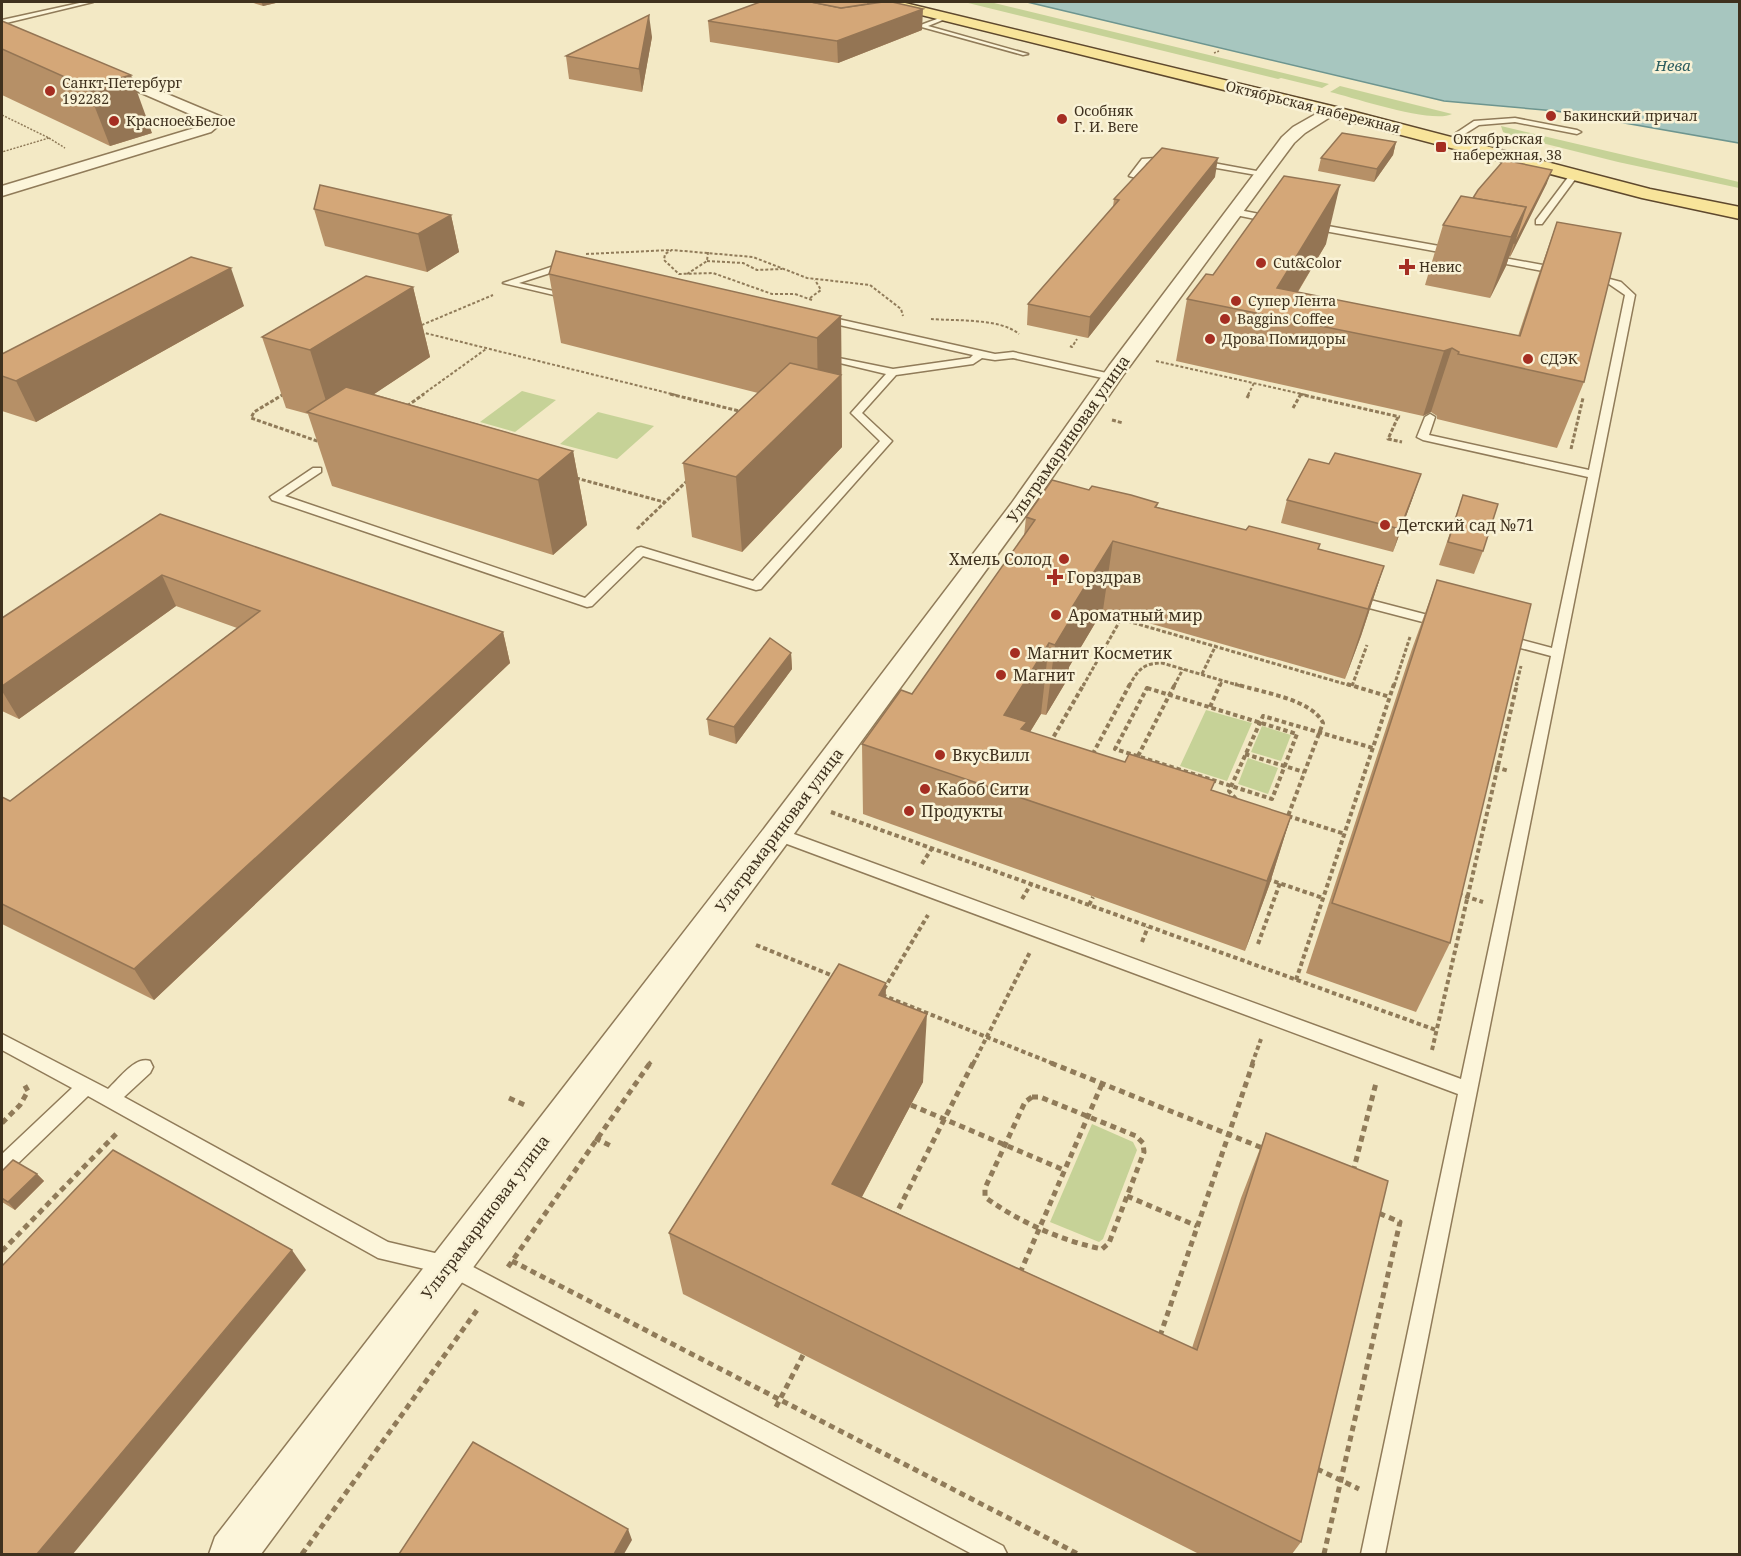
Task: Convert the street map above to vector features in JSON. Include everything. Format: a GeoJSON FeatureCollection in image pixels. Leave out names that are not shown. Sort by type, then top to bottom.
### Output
{"type":"FeatureCollection","features":[{"type":"Feature","properties":{"kind":"main road","name":"Октябрьская набережная"},"geometry":{"type":"LineString","coordinates":[[886,2],[1330,111],[1649,194],[1740,213]]}},
{"type":"Feature","properties":{"kind":"main road","name":"Октябрьская набережная"},"geometry":{"type":"LineString","coordinates":[[921,2],[1460,133],[1740,198]]}},
{"type":"Feature","properties":{"kind":"street"},"geometry":{"type":"LineString","coordinates":[[2,191],[206,129],[217,120],[80,62]]}},
{"type":"Feature","properties":{"kind":"street","name":"Ультрамариновая улица"},"geometry":{"type":"LineString","coordinates":[[232,1554],[777,834],[1019,509],[1112,376],[1262,174],[1288,140],[1299,130],[1330,111]]}},
{"type":"Feature","properties":{"kind":"lane"},"geometry":{"type":"LineString","coordinates":[[5,28],[90,2]]}},
{"type":"Feature","properties":{"kind":"lane"},"geometry":{"type":"LineString","coordinates":[[904,16],[947,17]]}},
{"type":"Feature","properties":{"kind":"lane"},"geometry":{"type":"LineString","coordinates":[[947,17],[921,26],[1025,54]]}},
{"type":"Feature","properties":{"kind":"lane"},"geometry":{"type":"LineString","coordinates":[[1460,133],[1481,121],[1515,120],[1577,132]]}},
{"type":"Feature","properties":{"kind":"lane"},"geometry":{"type":"LineString","coordinates":[[1133,176],[1145,161],[1156,159],[1184,160],[1262,174]]}},
{"type":"Feature","properties":{"kind":"lane"},"geometry":{"type":"LineString","coordinates":[[1539,222],[1575,174]]}},
{"type":"Feature","properties":{"kind":"lane"},"geometry":{"type":"LineString","coordinates":[[1234,212],[1481,260],[1610,280],[1624,287],[1630,295],[1373,1554]]}},
{"type":"Feature","properties":{"kind":"lane"},"geometry":{"type":"LineString","coordinates":[[578,299],[508,283],[584,260]]}},
{"type":"Feature","properties":{"kind":"lane"},"geometry":{"type":"LineString","coordinates":[[805,315],[995,357],[1013,355],[1112,376]]}},
{"type":"Feature","properties":{"kind":"lane"},"geometry":{"type":"LineString","coordinates":[[812,353],[893,372],[973,361],[980,354]]}},
{"type":"Feature","properties":{"kind":"lane"},"geometry":{"type":"LineString","coordinates":[[317,470],[276,497],[587,603],[642,551],[756,586],[886,441],[856,414],[893,372]]}},
{"type":"Feature","properties":{"kind":"lane"},"geometry":{"type":"LineString","coordinates":[[1429,420],[1423,437],[1594,476]]}},
{"type":"Feature","properties":{"kind":"lane"},"geometry":{"type":"LineString","coordinates":[[1368,586],[1359,601],[1461,628]]}},
{"type":"Feature","properties":{"kind":"lane"},"geometry":{"type":"LineString","coordinates":[[1493,637],[1558,654]]}},
{"type":"Feature","properties":{"kind":"lane"},"geometry":{"type":"LineString","coordinates":[[777,834],[1468,1090]]}},
{"type":"Feature","properties":{"kind":"lane"},"geometry":{"type":"LineString","coordinates":[[2,1041],[385,1251],[449,1265],[995,1554]]}},
{"type":"Feature","properties":{"kind":"lane"},"geometry":{"type":"LineString","coordinates":[[110,1099],[144,1067]]}},
{"type":"Feature","properties":{"kind":"lane"},"geometry":{"type":"LineString","coordinates":[[2,1167],[86,1086]]}},
{"type":"Feature","properties":{"kind":"path"},"geometry":{"type":"LineString","coordinates":[[1214,53],[1219,51]]}},
{"type":"Feature","properties":{"kind":"path"},"geometry":{"type":"LineString","coordinates":[[2,115],[69,149]]}},
{"type":"Feature","properties":{"kind":"path"},"geometry":{"type":"LineString","coordinates":[[2,152],[49,138]]}},
{"type":"Feature","properties":{"kind":"path"},"geometry":{"type":"LineString","coordinates":[[672,250],[665,254],[664,260],[679,274],[713,273],[771,294],[795,294],[818,303]]}},
{"type":"Feature","properties":{"kind":"path"},"geometry":{"type":"LineString","coordinates":[[584,260],[672,250],[753,256],[814,279],[870,285],[902,309],[903,317],[912,318]]}},
{"type":"Feature","properties":{"kind":"path"},"geometry":{"type":"LineString","coordinates":[[707,261],[708,252]]}},
{"type":"Feature","properties":{"kind":"path"},"geometry":{"type":"LineString","coordinates":[[686,275],[707,261],[743,263],[757,270],[786,269]]}},
{"type":"Feature","properties":{"kind":"path"},"geometry":{"type":"LineString","coordinates":[[809,299],[821,290],[814,279]]}},
{"type":"Feature","properties":{"kind":"path"},"geometry":{"type":"LineString","coordinates":[[497,294],[411,330],[744,412]]}},
{"type":"Feature","properties":{"kind":"path"},"geometry":{"type":"LineString","coordinates":[[922,318],[1000,324],[1012,328],[1016,333],[1025,337]]}},
{"type":"Feature","properties":{"kind":"path"},"geometry":{"type":"LineString","coordinates":[[1060,344],[1072,346],[1077,339]]}},
{"type":"Feature","properties":{"kind":"path"},"geometry":{"type":"LineString","coordinates":[[401,410],[487,348]]}},
{"type":"Feature","properties":{"kind":"path"},"geometry":{"type":"LineString","coordinates":[[1156,361],[1398,417],[1429,420]]}},
{"type":"Feature","properties":{"kind":"path"},"geometry":{"type":"LineString","coordinates":[[1247,398],[1254,383]]}},
{"type":"Feature","properties":{"kind":"path"},"geometry":{"type":"LineString","coordinates":[[291,389],[254,412],[251,418],[323,443]]}},
{"type":"Feature","properties":{"kind":"path"},"geometry":{"type":"LineString","coordinates":[[1293,408],[1301,394]]}},
{"type":"Feature","properties":{"kind":"path"},"geometry":{"type":"LineString","coordinates":[[1398,417],[1388,439],[1410,444]]}},
{"type":"Feature","properties":{"kind":"path"},"geometry":{"type":"LineString","coordinates":[[574,477],[664,503]]}},
{"type":"Feature","properties":{"kind":"path"},"geometry":{"type":"LineString","coordinates":[[636,530],[689,479]]}},
{"type":"Feature","properties":{"kind":"path"},"geometry":{"type":"LineString","coordinates":[[1105,610],[1103,614],[1216,644],[1390,697]]}},
{"type":"Feature","properties":{"kind":"path"},"geometry":{"type":"LineString","coordinates":[[1050,743],[1121,619]]}},
{"type":"Feature","properties":{"kind":"path"},"geometry":{"type":"LineString","coordinates":[[1399,634],[1421,640]]}},
{"type":"Feature","properties":{"kind":"path"},"geometry":{"type":"LineString","coordinates":[[1296,980],[1410,637]]}},
{"type":"Feature","properties":{"kind":"path"},"geometry":{"type":"LineString","coordinates":[[1202,674],[1216,644]]}},
{"type":"Feature","properties":{"kind":"path"},"geometry":{"type":"LineString","coordinates":[[1352,686],[1366,645]]}},
{"type":"Feature","properties":{"kind":"path"},"geometry":{"type":"LineString","coordinates":[[1149,663],[1162,663],[1202,674],[1309,706],[1319,714],[1323,723],[1320,732],[1285,824],[1275,832],[1260,832],[1144,794],[1101,779],[1091,771],[1089,761],[1139,668],[1149,663]]}},
{"type":"Feature","properties":{"kind":"path"},"geometry":{"type":"LineString","coordinates":[[1510,664],[1521,667]]}},
{"type":"Feature","properties":{"kind":"path"},"geometry":{"type":"LineString","coordinates":[[1134,765],[1183,669]]}},
{"type":"Feature","properties":{"kind":"path"},"geometry":{"type":"LineString","coordinates":[[1210,707],[1222,681]]}},
{"type":"Feature","properties":{"kind":"path"},"geometry":{"type":"LineString","coordinates":[[1147,688],[1210,707],[1298,734],[1272,799],[1115,749],[1147,688]]}},
{"type":"Feature","properties":{"kind":"path"},"geometry":{"type":"LineString","coordinates":[[1245,802],[1230,795],[1231,786],[1258,722],[1263,716],[1373,748]]}},
{"type":"Feature","properties":{"kind":"path"},"geometry":{"type":"LineString","coordinates":[[1378,732],[1384,734]]}},
{"type":"Feature","properties":{"kind":"path"},"geometry":{"type":"LineString","coordinates":[[1245,754],[1305,772]]}},
{"type":"Feature","properties":{"kind":"path"},"geometry":{"type":"LineString","coordinates":[[1176,779],[1181,770]]}},
{"type":"Feature","properties":{"kind":"path"},"geometry":{"type":"LineString","coordinates":[[1123,787],[1126,781]]}},
{"type":"Feature","properties":{"kind":"path"},"geometry":{"type":"LineString","coordinates":[[1139,802],[1144,794]]}},
{"type":"Feature","properties":{"kind":"path"},"geometry":{"type":"LineString","coordinates":[[1166,801],[1169,795]]}},
{"type":"Feature","properties":{"kind":"path"},"geometry":{"type":"LineString","coordinates":[[831,812],[1436,1030]]}},
{"type":"Feature","properties":{"kind":"path"},"geometry":{"type":"LineString","coordinates":[[1278,812],[1345,834]]}},
{"type":"Feature","properties":{"kind":"path"},"geometry":{"type":"LineString","coordinates":[[910,883],[932,848]]}},
{"type":"Feature","properties":{"kind":"path"},"geometry":{"type":"LineString","coordinates":[[956,857],[961,849]]}},
{"type":"Feature","properties":{"kind":"path"},"geometry":{"type":"LineString","coordinates":[[1338,855],[1344,857]]}},
{"type":"Feature","properties":{"kind":"path"},"geometry":{"type":"LineString","coordinates":[[1259,876],[1323,898]]}},
{"type":"Feature","properties":{"kind":"path"},"geometry":{"type":"LineString","coordinates":[[1257,944],[1280,883]]}},
{"type":"Feature","properties":{"kind":"path"},"geometry":{"type":"LineString","coordinates":[[1457,894],[1506,910]]}},
{"type":"Feature","properties":{"kind":"path"},"geometry":{"type":"LineString","coordinates":[[1089,905],[1093,897]]}},
{"type":"Feature","properties":{"kind":"path"},"geometry":{"type":"LineString","coordinates":[[931,910],[880,995],[1272,1152]]}},
{"type":"Feature","properties":{"kind":"path"},"geometry":{"type":"LineString","coordinates":[[756,945],[839,978]]}},
{"type":"Feature","properties":{"kind":"path"},"geometry":{"type":"LineString","coordinates":[[890,1226],[1034,945]]}},
{"type":"Feature","properties":{"kind":"path"},"geometry":{"type":"LineString","coordinates":[[1159,1338],[1264,1030]]}},
{"type":"Feature","properties":{"kind":"path"},"geometry":{"type":"LineString","coordinates":[[2,1123],[20,1105],[28,1091],[22,1080]]}},
{"type":"Feature","properties":{"kind":"path"},"geometry":{"type":"LineString","coordinates":[[1019,1275],[1102,1084]]}},
{"type":"Feature","properties":{"kind":"path"},"geometry":{"type":"LineString","coordinates":[[1032,1097],[1040,1097],[1088,1116],[1136,1136],[1143,1143],[1144,1152],[1109,1243],[1102,1249],[1092,1248],[991,1203],[985,1197],[984,1188],[1025,1102],[1032,1097]]}},
{"type":"Feature","properties":{"kind":"path"},"geometry":{"type":"LineString","coordinates":[[509,1098],[536,1110]]}},
{"type":"Feature","properties":{"kind":"path"},"geometry":{"type":"LineString","coordinates":[[912,1105],[1064,1170]]}},
{"type":"Feature","properties":{"kind":"path"},"geometry":{"type":"LineString","coordinates":[[2,1251],[121,1129],[111,1123]]}},
{"type":"Feature","properties":{"kind":"path"},"geometry":{"type":"LineString","coordinates":[[589,1136],[613,1147]]}},
{"type":"Feature","properties":{"kind":"path"},"geometry":{"type":"LineString","coordinates":[[1127,1196],[1197,1226]]}},
{"type":"Feature","properties":{"kind":"path"},"geometry":{"type":"LineString","coordinates":[[512,1261],[1078,1554]]}},
{"type":"Feature","properties":{"kind":"path"},"geometry":{"type":"LineString","coordinates":[[763,1431],[803,1354]]}},
{"type":"Feature","properties":{"kind":"path"},"geometry":{"type":"LineString","coordinates":[[1310,1466],[1384,1501]]}},
{"type":"Feature","properties":{"kind":"green space"},"geometry":{"type":"Polygon","coordinates":[[[964,2],[990,2],[1329,84],[1322,88],[1278,79],[964,2]]]}},
{"type":"Feature","properties":{"kind":"green space"},"geometry":{"type":"Polygon","coordinates":[[[1340,86],[1452,114],[1428,116],[1411,113],[1330,92],[1340,86]]]}},
{"type":"Feature","properties":{"kind":"green space"},"geometry":{"type":"Polygon","coordinates":[[[1501,126],[1739,182],[1739,188],[1618,162],[1510,135],[1503,132],[1501,126]]]}},
{"type":"Feature","properties":{"kind":"green space"},"geometry":{"type":"Polygon","coordinates":[[[522,391],[556,400],[515,432],[480,422],[522,391]]]}},
{"type":"Feature","properties":{"kind":"green space"},"geometry":{"type":"Polygon","coordinates":[[[598,412],[654,426],[617,459],[560,444],[598,412]]]}},
{"type":"Feature","properties":{"kind":"green space"},"geometry":{"type":"Polygon","coordinates":[[[1206,710],[1252,723],[1227,781],[1180,766],[1206,710]]]}},
{"type":"Feature","properties":{"kind":"green space"},"geometry":{"type":"Polygon","coordinates":[[[1262,726],[1291,735],[1281,761],[1251,752],[1262,726]]]}},
{"type":"Feature","properties":{"kind":"green space"},"geometry":{"type":"Polygon","coordinates":[[[1248,758],[1278,768],[1268,794],[1238,784],[1248,758]]]}},
{"type":"Feature","properties":{"kind":"green space"},"geometry":{"type":"Polygon","coordinates":[[[1092,1124],[1133,1142],[1137,1150],[1103,1239],[1099,1242],[1050,1222],[1092,1124]]]}},
{"type":"Feature","properties":{"kind":"water","name":"Нева"},"geometry":{"type":"Polygon","coordinates":[[[1027,2],[1739,2],[1739,143],[1556,111],[1444,101],[1027,2]]]}},
{"type":"Feature","properties":{"kind":"building"},"geometry":{"type":"Polygon","coordinates":[[[760,2],[811,2],[841,8],[892,2],[923,9],[837,41],[708,21],[760,2]]]}},
{"type":"Feature","properties":{"kind":"building"},"geometry":{"type":"Polygon","coordinates":[[[811,2],[874,2],[841,8],[811,2]]]}},
{"type":"Feature","properties":{"kind":"building"},"geometry":{"type":"Polygon","coordinates":[[[649,15],[639,69],[566,56],[649,15]]]}},
{"type":"Feature","properties":{"kind":"building"},"geometry":{"type":"Polygon","coordinates":[[[2,21],[131,75],[87,87],[2,49],[2,21]]]}},
{"type":"Feature","properties":{"kind":"building"},"geometry":{"type":"Polygon","coordinates":[[[1342,133],[1396,142],[1377,169],[1321,158],[1342,133]]]}},
{"type":"Feature","properties":{"kind":"building"},"geometry":{"type":"Polygon","coordinates":[[[1162,148],[1218,158],[1090,317],[1028,304],[1119,200],[1114,199],[1162,148]]]}},
{"type":"Feature","properties":{"kind":"building"},"geometry":{"type":"Polygon","coordinates":[[[1504,160],[1552,170],[1515,243],[1526,207],[1473,198],[1504,160]]]}},
{"type":"Feature","properties":{"kind":"building"},"geometry":{"type":"Polygon","coordinates":[[[1284,176],[1340,185],[1277,288],[1520,336],[1557,222],[1621,233],[1584,382],[1458,354],[1459,352],[1452,348],[1444,351],[1187,299],[1206,274],[1213,275],[1284,176]]]}},
{"type":"Feature","properties":{"kind":"building"},"geometry":{"type":"Polygon","coordinates":[[[320,185],[451,215],[418,234],[314,209],[320,185]]]}},
{"type":"Feature","properties":{"kind":"building"},"geometry":{"type":"Polygon","coordinates":[[[1461,196],[1526,207],[1511,237],[1443,225],[1461,196]]]}},
{"type":"Feature","properties":{"kind":"building"},"geometry":{"type":"Polygon","coordinates":[[[556,251],[841,316],[817,338],[549,274],[556,251]]]}},
{"type":"Feature","properties":{"kind":"building"},"geometry":{"type":"Polygon","coordinates":[[[191,257],[231,268],[16,381],[2,376],[2,354],[191,257]]]}},
{"type":"Feature","properties":{"kind":"building"},"geometry":{"type":"Polygon","coordinates":[[[366,276],[413,287],[310,350],[262,337],[366,276]]]}},
{"type":"Feature","properties":{"kind":"building"},"geometry":{"type":"Polygon","coordinates":[[[790,363],[841,375],[736,477],[683,463],[790,363]]]}},
{"type":"Feature","properties":{"kind":"building"},"geometry":{"type":"Polygon","coordinates":[[[346,387],[573,451],[538,480],[307,412],[346,387]]]}},
{"type":"Feature","properties":{"kind":"building"},"geometry":{"type":"Polygon","coordinates":[[[1335,453],[1421,474],[1400,529],[1287,500],[1309,459],[1329,464],[1335,453]]]}},
{"type":"Feature","properties":{"kind":"building"},"geometry":{"type":"Polygon","coordinates":[[[1052,480],[1089,490],[1092,486],[1131,495],[1158,503],[1155,507],[1246,530],[1249,526],[1320,544],[1318,549],[1384,566],[1368,609],[1113,541],[1071,609],[1076,610],[1055,645],[1049,643],[1004,715],[1027,722],[1021,729],[1125,762],[1129,754],[1215,781],[1211,790],[1291,816],[1267,881],[862,744],[901,690],[912,694],[1035,520],[1026,517],[1052,480]]]}},
{"type":"Feature","properties":{"kind":"building"},"geometry":{"type":"Polygon","coordinates":[[[1463,495],[1498,504],[1483,551],[1448,542],[1463,495]]]}},
{"type":"Feature","properties":{"kind":"building"},"geometry":{"type":"Polygon","coordinates":[[[160,514],[503,632],[134,969],[2,904],[2,797],[10,801],[260,611],[162,575],[2,686],[2,618],[160,514]]]}},
{"type":"Feature","properties":{"kind":"building"},"geometry":{"type":"Polygon","coordinates":[[[1437,580],[1531,604],[1450,943],[1332,903],[1437,580]]]}},
{"type":"Feature","properties":{"kind":"building"},"geometry":{"type":"Polygon","coordinates":[[[770,638],[791,653],[734,727],[707,719],[770,638]]]}},
{"type":"Feature","properties":{"kind":"building"},"geometry":{"type":"Polygon","coordinates":[[[839,964],[886,983],[879,995],[927,1014],[832,1184],[1197,1350],[1266,1133],[1388,1181],[1301,1542],[669,1233],[839,964]]]}},
{"type":"Feature","properties":{"kind":"building"},"geometry":{"type":"Polygon","coordinates":[[[113,1150],[292,1250],[37,1554],[2,1554],[2,1266],[113,1150]]]}},
{"type":"Feature","properties":{"kind":"building"},"geometry":{"type":"Polygon","coordinates":[[[13,1160],[37,1174],[8,1202],[2,1198],[2,1171],[13,1160]]]}},
{"type":"Feature","properties":{"kind":"building"},"geometry":{"type":"Polygon","coordinates":[[[473,1442],[628,1529],[614,1554],[399,1554],[473,1442]]]}},
{"type":"Feature","properties":{"kind":"place","name":"Санкт-Петербург 192282"},"geometry":{"type":"Point","coordinates":[50,91]}},
{"type":"Feature","properties":{"kind":"place","name":"Бакинский причал"},"geometry":{"type":"Point","coordinates":[1551,116]}},
{"type":"Feature","properties":{"kind":"place","name":"Особняк Г. И. Веге"},"geometry":{"type":"Point","coordinates":[1062,119]}},
{"type":"Feature","properties":{"kind":"place","name":"Красное&Белое"},"geometry":{"type":"Point","coordinates":[114,121]}},
{"type":"Feature","properties":{"kind":"place","name":"Октябрьская набережная, 38"},"geometry":{"type":"Point","coordinates":[1441,147]}},
{"type":"Feature","properties":{"kind":"place","name":"Cut&Color"},"geometry":{"type":"Point","coordinates":[1261,263]}},
{"type":"Feature","properties":{"kind":"place","name":"Невис"},"geometry":{"type":"Point","coordinates":[1407,267]}},
{"type":"Feature","properties":{"kind":"place","name":"Супер Лента"},"geometry":{"type":"Point","coordinates":[1236,301]}},
{"type":"Feature","properties":{"kind":"place","name":"Baggins Coffee"},"geometry":{"type":"Point","coordinates":[1225,319]}},
{"type":"Feature","properties":{"kind":"place","name":"Дрова Помидоры"},"geometry":{"type":"Point","coordinates":[1210,339]}},
{"type":"Feature","properties":{"kind":"place","name":"СДЭК"},"geometry":{"type":"Point","coordinates":[1528,359]}},
{"type":"Feature","properties":{"kind":"place","name":"Детский сад №71"},"geometry":{"type":"Point","coordinates":[1385,525]}},
{"type":"Feature","properties":{"kind":"place","name":"Хмель Солод"},"geometry":{"type":"Point","coordinates":[1064,559]}},
{"type":"Feature","properties":{"kind":"place","name":"Горздрав"},"geometry":{"type":"Point","coordinates":[1055,577]}},
{"type":"Feature","properties":{"kind":"place","name":"Ароматный мир"},"geometry":{"type":"Point","coordinates":[1056,615]}},
{"type":"Feature","properties":{"kind":"place","name":"Магнит Косметик"},"geometry":{"type":"Point","coordinates":[1015,653]}},
{"type":"Feature","properties":{"kind":"place","name":"Магнит"},"geometry":{"type":"Point","coordinates":[1001,675]}},
{"type":"Feature","properties":{"kind":"place","name":"ВкусВилл"},"geometry":{"type":"Point","coordinates":[940,755]}},
{"type":"Feature","properties":{"kind":"place","name":"Кабоб Сити"},"geometry":{"type":"Point","coordinates":[925,789]}},
{"type":"Feature","properties":{"kind":"place","name":"Продукты"},"geometry":{"type":"Point","coordinates":[909,811]}}]}
